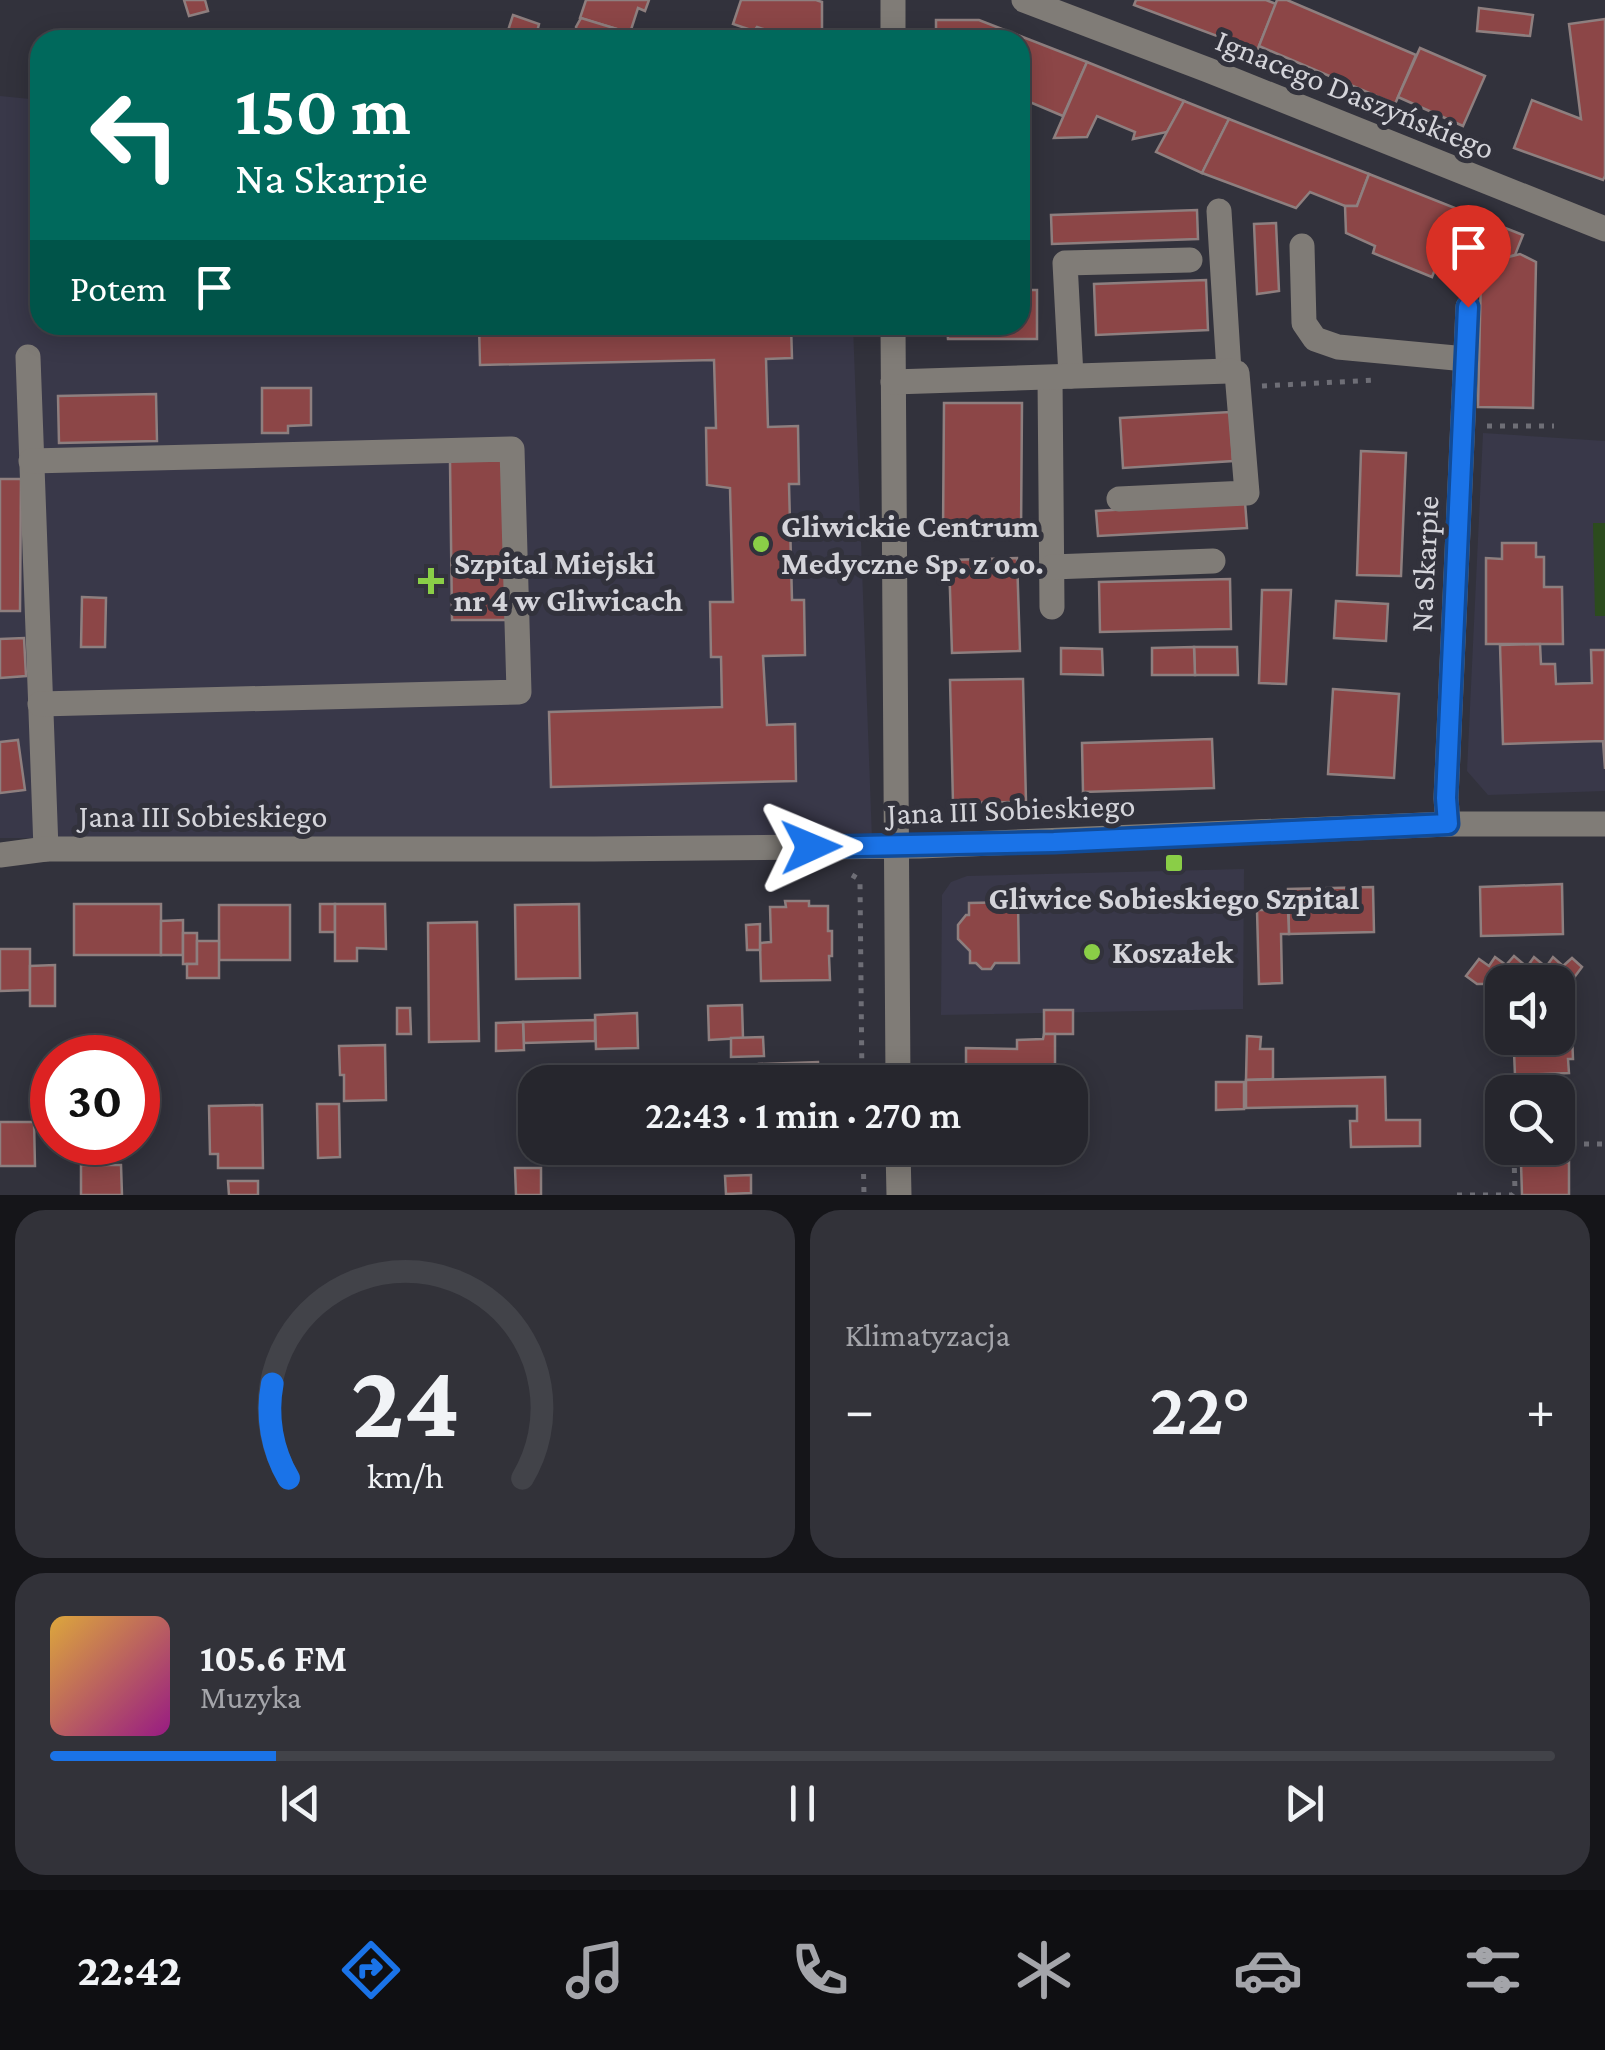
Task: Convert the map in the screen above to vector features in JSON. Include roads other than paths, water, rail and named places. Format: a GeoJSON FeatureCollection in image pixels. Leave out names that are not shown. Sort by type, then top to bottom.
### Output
{"type":"FeatureCollection","features":[{"type":"Feature","properties":{"kind":"street"},"geometry":{"type":"LineString","coordinates":[[892,0],[893,30]]}},
{"type":"Feature","properties":{"kind":"street","name":"Ignacego Daszyńskiego"},"geometry":{"type":"LineString","coordinates":[[1024,0],[1605,229]]}},
{"type":"Feature","properties":{"kind":"street"},"geometry":{"type":"LineString","coordinates":[[1220,210],[1229,371]]}},
{"type":"Feature","properties":{"kind":"street"},"geometry":{"type":"LineString","coordinates":[[1302,246],[1304,323],[1315,340],[1338,347],[1466,359]]}},
{"type":"Feature","properties":{"kind":"street"},"geometry":{"type":"LineString","coordinates":[[1052,607],[1065,263],[1190,260]]}},
{"type":"Feature","properties":{"kind":"street","name":"Na Skarpie"},"geometry":{"type":"LineString","coordinates":[[1448,824],[1446,798],[1468,307]]}},
{"type":"Feature","properties":{"kind":"street"},"geometry":{"type":"LineString","coordinates":[[893,335],[898,1065]]}},
{"type":"Feature","properties":{"kind":"street"},"geometry":{"type":"LineString","coordinates":[[28,357],[46,849]]}},
{"type":"Feature","properties":{"kind":"street"},"geometry":{"type":"LineString","coordinates":[[893,382],[1237,372],[1247,493],[1119,499]]}},
{"type":"Feature","properties":{"kind":"street"},"geometry":{"type":"LineString","coordinates":[[31,461],[512,449],[519,692],[40,704]]}},
{"type":"Feature","properties":{"kind":"street"},"geometry":{"type":"LineString","coordinates":[[1052,567],[1213,561]]}},
{"type":"Feature","properties":{"kind":"street","name":"Jana III Sobieskiego"},"geometry":{"type":"LineString","coordinates":[[0,855],[46,849],[896,846],[1448,824],[1605,824]]}},
{"type":"Feature","properties":{"kind":"street"},"geometry":{"type":"LineString","coordinates":[[898,1165],[899,1195]]}},
{"type":"Feature","properties":{"kind":"place","name":"Gliwickie Centrum Medyczne Sp. z o.o."},"geometry":{"type":"Point","coordinates":[761,544]}},
{"type":"Feature","properties":{"kind":"place","name":"Szpital Miejski nr 4 w Gliwicach"},"geometry":{"type":"Point","coordinates":[431,581]}},
{"type":"Feature","properties":{"kind":"place","name":"Gliwice Sobieskiego Szpital"},"geometry":{"type":"Point","coordinates":[1174,863]}},
{"type":"Feature","properties":{"kind":"place","name":"Koszałek"},"geometry":{"type":"Point","coordinates":[1092,952]}}]}
